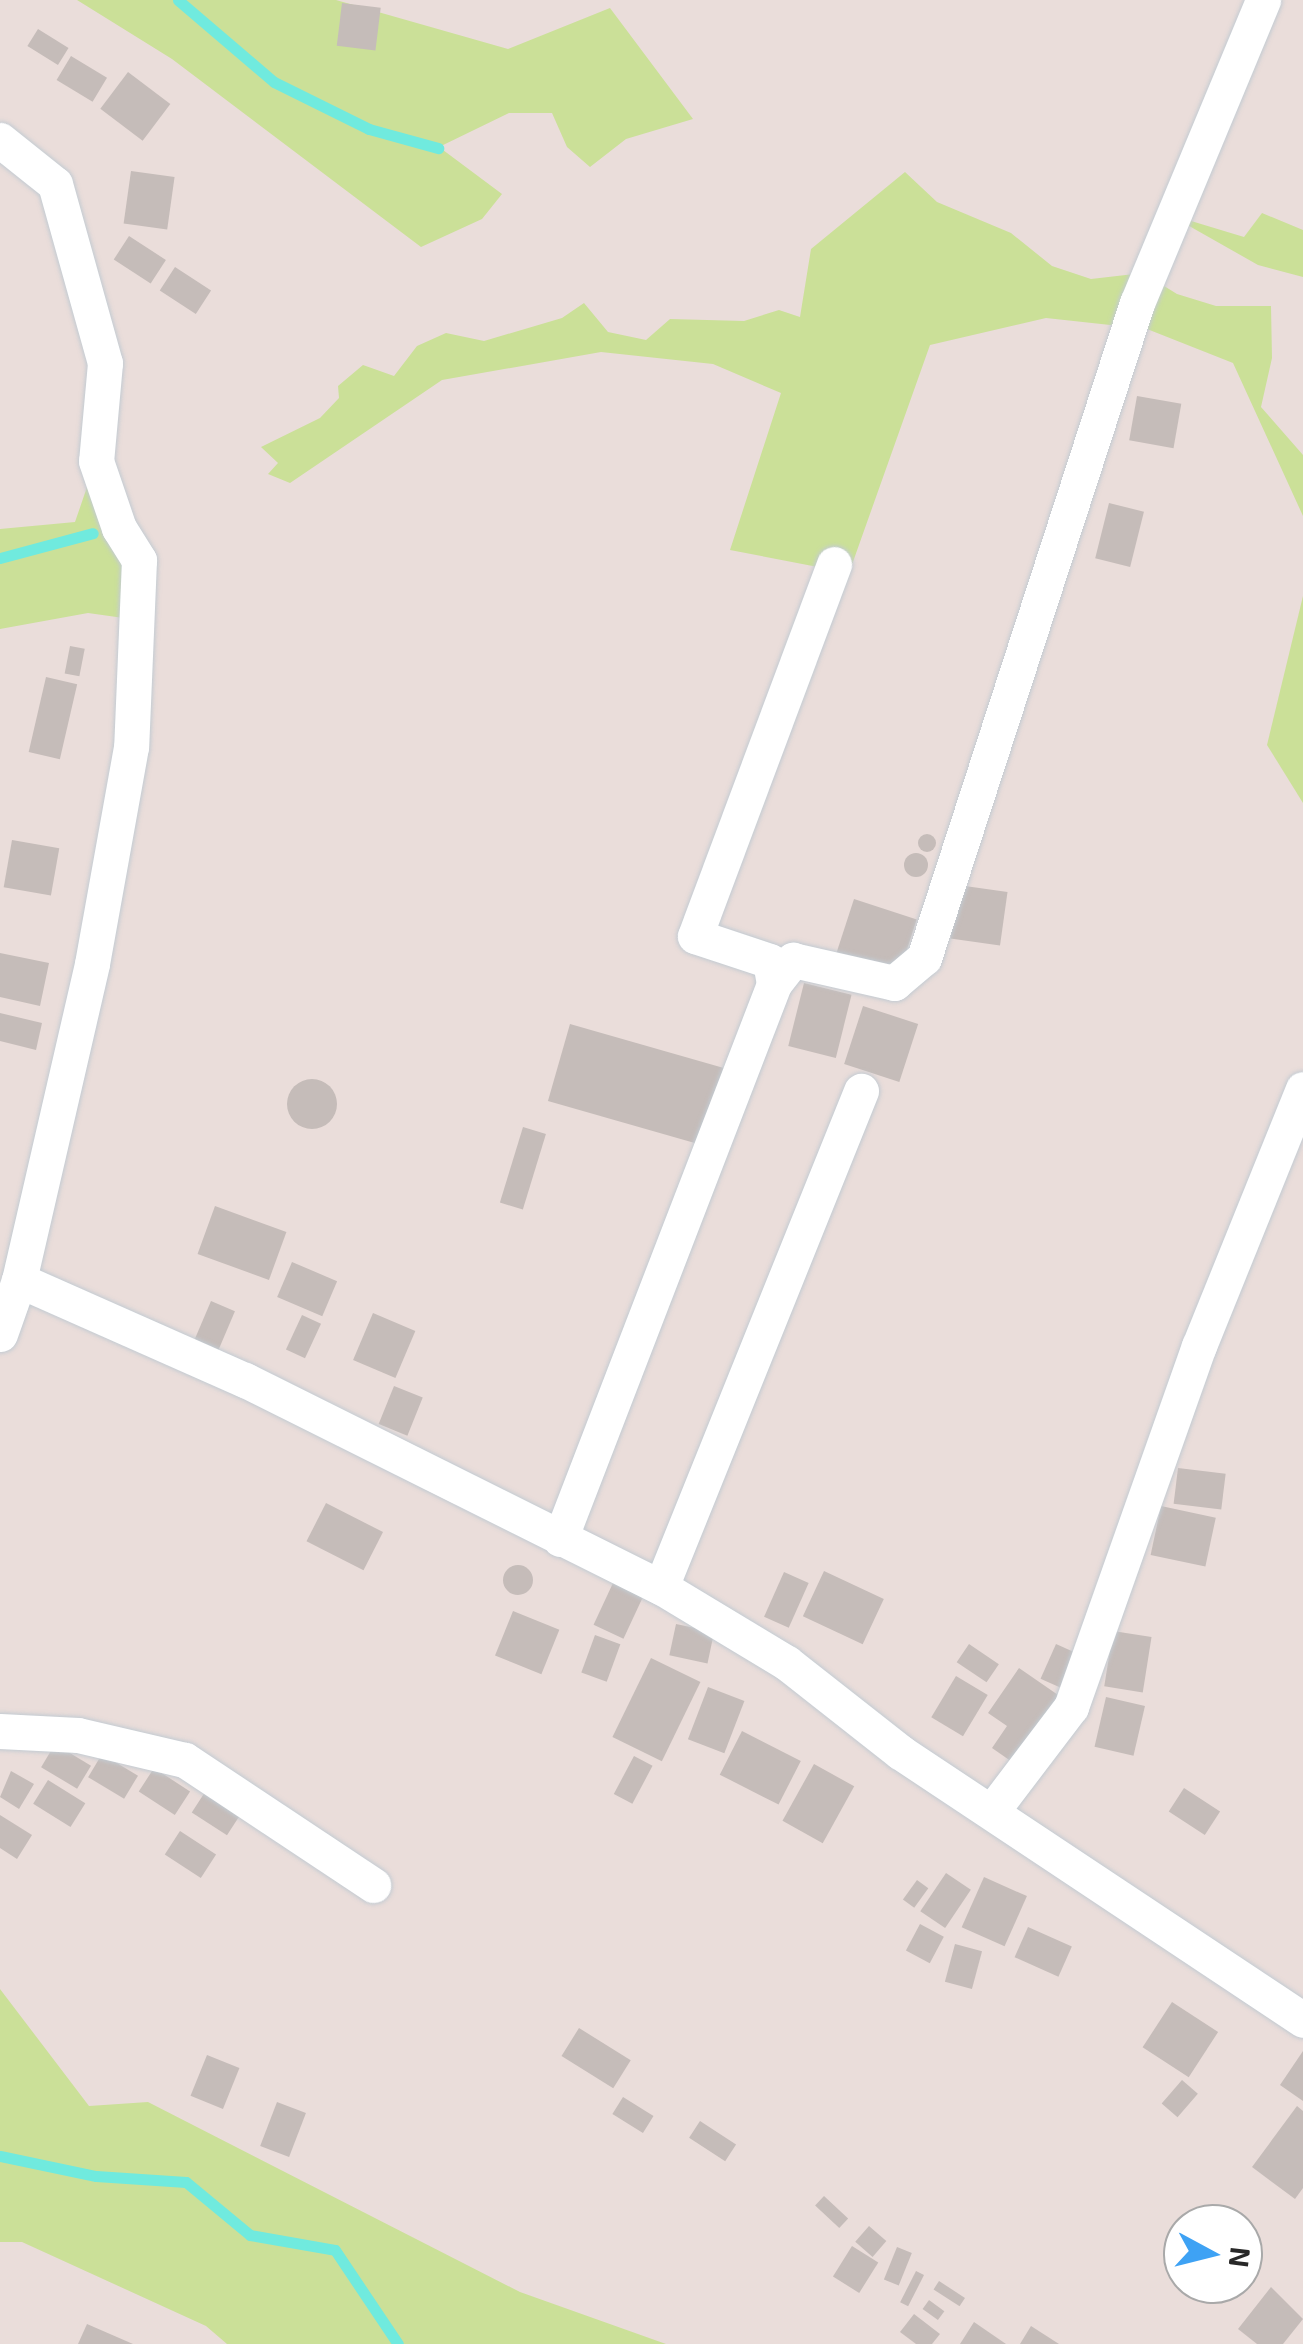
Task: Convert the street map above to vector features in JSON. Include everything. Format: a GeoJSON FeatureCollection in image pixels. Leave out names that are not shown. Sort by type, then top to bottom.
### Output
{"type":"FeatureCollection","features":[{"type":"Feature","properties":{"kind":"street"},"geometry":{"type":"LineString","coordinates":[[560,1539],[774,984],[793,960],[894,983],[924,958],[1136,303],[1264,0]]}},
{"type":"Feature","properties":{"kind":"street"},"geometry":{"type":"LineString","coordinates":[[0,140],[55,184],[105,363],[96,461],[119,528],[139,560],[131,747],[92,964],[19,1280],[0,1334]]}},
{"type":"Feature","properties":{"kind":"street"},"geometry":{"type":"LineString","coordinates":[[774,984],[770,961],[695,936],[834,564]]}},
{"type":"Feature","properties":{"kind":"street"},"geometry":{"type":"LineString","coordinates":[[992,1812],[1071,1707],[1199,1346],[1303,1090]]}},
{"type":"Feature","properties":{"kind":"street"},"geometry":{"type":"LineString","coordinates":[[660,1587],[861,1091]]}},
{"type":"Feature","properties":{"kind":"street"},"geometry":{"type":"LineString","coordinates":[[19,1280],[246,1380],[660,1587],[788,1663],[900,1752],[1303,2020]]}},
{"type":"Feature","properties":{"kind":"street"},"geometry":{"type":"LineString","coordinates":[[0,1731],[78,1735],[185,1760],[373,1885]]}},
{"type":"Feature","properties":{"kind":"green space"},"geometry":{"type":"Polygon","coordinates":[[[77,0],[336,0],[508,49],[610,8],[693,119],[626,139],[590,167],[567,147],[552,113],[509,113],[439,147],[502,194],[482,219],[421,247],[172,59],[77,0]]]}},
{"type":"Feature","properties":{"kind":"green space"},"geometry":{"type":"Polygon","coordinates":[[[905,172],[937,202],[1011,233],[1052,266],[1091,279],[1143,273],[1177,294],[1216,306],[1271,306],[1272,358],[1261,407],[1303,455],[1303,516],[1233,363],[1147,329],[1046,318],[930,345],[849,573],[730,550],[781,393],[713,364],[601,352],[442,380],[290,483],[268,474],[278,463],[261,447],[320,418],[339,398],[338,386],[363,365],[394,376],[417,346],[446,333],[484,341],[562,318],[584,303],[608,332],[646,340],[670,319],[744,321],[779,310],[800,317],[811,249],[905,172]]]}},
{"type":"Feature","properties":{"kind":"green space"},"geometry":{"type":"Polygon","coordinates":[[[1262,213],[1303,230],[1303,277],[1258,265],[1168,214],[1244,237],[1262,213]]]}},
{"type":"Feature","properties":{"kind":"green space"},"geometry":{"type":"Polygon","coordinates":[[[96,461],[138,620],[88,613],[0,629],[0,529],[75,522],[96,461]]]}},
{"type":"Feature","properties":{"kind":"green space"},"geometry":{"type":"Polygon","coordinates":[[[1303,596],[1303,803],[1267,745],[1303,596]]]}},
{"type":"Feature","properties":{"kind":"green space"},"geometry":{"type":"Polygon","coordinates":[[[0,1989],[89,2106],[148,2102],[520,2292],[666,2344],[227,2344],[206,2326],[22,2242],[0,2242],[0,1989]]]}},
{"type":"Feature","properties":{"kind":"building"},"geometry":{"type":"Polygon","coordinates":[[[342,3],[381,8],[375,50],[337,46],[342,3]]]}},
{"type":"Feature","properties":{"kind":"building"},"geometry":{"type":"Polygon","coordinates":[[[38,29],[69,48],[58,65],[27,46],[38,29]]]}},
{"type":"Feature","properties":{"kind":"building"},"geometry":{"type":"Polygon","coordinates":[[[71,56],[107,78],[93,102],[57,80],[71,56]]]}},
{"type":"Feature","properties":{"kind":"building"},"geometry":{"type":"Polygon","coordinates":[[[128,72],[170,104],[143,141],[100,109],[128,72]]]}},
{"type":"Feature","properties":{"kind":"building"},"geometry":{"type":"Polygon","coordinates":[[[131,171],[175,177],[167,230],[124,223],[131,171]]]}},
{"type":"Feature","properties":{"kind":"building"},"geometry":{"type":"Polygon","coordinates":[[[129,236],[166,260],[151,283],[114,259],[129,236]]]}},
{"type":"Feature","properties":{"kind":"building"},"geometry":{"type":"Polygon","coordinates":[[[175,267],[211,290],[196,314],[160,290],[175,267]]]}},
{"type":"Feature","properties":{"kind":"building"},"geometry":{"type":"Polygon","coordinates":[[[1137,396],[1181,404],[1174,448],[1129,440],[1137,396]]]}},
{"type":"Feature","properties":{"kind":"building"},"geometry":{"type":"Polygon","coordinates":[[[1109,503],[1144,512],[1130,567],[1095,558],[1109,503]]]}},
{"type":"Feature","properties":{"kind":"building"},"geometry":{"type":"Polygon","coordinates":[[[70,646],[85,649],[79,676],[65,673],[70,646]]]}},
{"type":"Feature","properties":{"kind":"building"},"geometry":{"type":"Polygon","coordinates":[[[46,677],[77,684],[60,759],[29,752],[46,677]]]}},
{"type":"Feature","properties":{"kind":"building"},"geometry":{"type":"Polygon","coordinates":[[[927,834],[936,843],[927,852],[918,843],[927,834]]]}},
{"type":"Feature","properties":{"kind":"building"},"geometry":{"type":"Polygon","coordinates":[[[12,840],[59,848],[51,896],[4,887],[12,840]]]}},
{"type":"Feature","properties":{"kind":"building"},"geometry":{"type":"Polygon","coordinates":[[[916,853],[928,865],[916,877],[904,865],[916,853]]]}},
{"type":"Feature","properties":{"kind":"building"},"geometry":{"type":"Polygon","coordinates":[[[958,885],[1008,892],[1000,945],[950,938],[958,885]]]}},
{"type":"Feature","properties":{"kind":"building"},"geometry":{"type":"Polygon","coordinates":[[[854,899],[917,919],[896,982],[834,962],[854,899]]]}},
{"type":"Feature","properties":{"kind":"building"},"geometry":{"type":"Polygon","coordinates":[[[0,953],[49,963],[40,1006],[0,997],[0,953]]]}},
{"type":"Feature","properties":{"kind":"building"},"geometry":{"type":"Polygon","coordinates":[[[804,983],[852,995],[836,1058],[788,1046],[804,983]]]}},
{"type":"Feature","properties":{"kind":"building"},"geometry":{"type":"Polygon","coordinates":[[[863,1006],[918,1024],[899,1082],[844,1064],[863,1006]]]}},
{"type":"Feature","properties":{"kind":"building"},"geometry":{"type":"Polygon","coordinates":[[[0,1013],[42,1023],[36,1050],[0,1041],[0,1013]]]}},
{"type":"Feature","properties":{"kind":"building"},"geometry":{"type":"Polygon","coordinates":[[[570,1024],[732,1071],[710,1147],[548,1101],[570,1024]]]}},
{"type":"Feature","properties":{"kind":"building"},"geometry":{"type":"Polygon","coordinates":[[[312,1079],[329,1087],[337,1104],[329,1121],[312,1129],[295,1121],[287,1104],[295,1087],[312,1079]]]}},
{"type":"Feature","properties":{"kind":"building"},"geometry":{"type":"Polygon","coordinates":[[[523,1127],[546,1134],[523,1210],[500,1203],[523,1127]]]}},
{"type":"Feature","properties":{"kind":"building"},"geometry":{"type":"Polygon","coordinates":[[[215,1206],[286,1232],[269,1280],[198,1254],[215,1206]]]}},
{"type":"Feature","properties":{"kind":"building"},"geometry":{"type":"Polygon","coordinates":[[[292,1262],[337,1281],[322,1316],[277,1297],[292,1262]]]}},
{"type":"Feature","properties":{"kind":"building"},"geometry":{"type":"Polygon","coordinates":[[[211,1301],[235,1311],[217,1354],[193,1343],[211,1301]]]}},
{"type":"Feature","properties":{"kind":"building"},"geometry":{"type":"Polygon","coordinates":[[[373,1313],[415,1331],[395,1378],[353,1360],[373,1313]]]}},
{"type":"Feature","properties":{"kind":"building"},"geometry":{"type":"Polygon","coordinates":[[[302,1315],[321,1324],[305,1358],[286,1349],[302,1315]]]}},
{"type":"Feature","properties":{"kind":"building"},"geometry":{"type":"Polygon","coordinates":[[[394,1386],[423,1398],[407,1436],[379,1424],[394,1386]]]}},
{"type":"Feature","properties":{"kind":"building"},"geometry":{"type":"Polygon","coordinates":[[[1178,1468],[1226,1474],[1221,1510],[1174,1504],[1178,1468]]]}},
{"type":"Feature","properties":{"kind":"building"},"geometry":{"type":"Polygon","coordinates":[[[326,1503],[383,1532],[364,1570],[306,1541],[326,1503]]]}},
{"type":"Feature","properties":{"kind":"building"},"geometry":{"type":"Polygon","coordinates":[[[1161,1506],[1216,1518],[1205,1567],[1151,1555],[1161,1506]]]}},
{"type":"Feature","properties":{"kind":"building"},"geometry":{"type":"Polygon","coordinates":[[[518,1565],[528,1570],[533,1580],[528,1590],[518,1595],[508,1590],[503,1580],[508,1570],[518,1565]]]}},
{"type":"Feature","properties":{"kind":"building"},"geometry":{"type":"Polygon","coordinates":[[[824,1571],[884,1599],[863,1644],[803,1616],[824,1571]]]}},
{"type":"Feature","properties":{"kind":"building"},"geometry":{"type":"Polygon","coordinates":[[[784,1572],[809,1583],[789,1628],[764,1617],[784,1572]]]}},
{"type":"Feature","properties":{"kind":"building"},"geometry":{"type":"Polygon","coordinates":[[[613,1583],[643,1597],[623,1639],[594,1625],[613,1583]]]}},
{"type":"Feature","properties":{"kind":"building"},"geometry":{"type":"Polygon","coordinates":[[[513,1611],[559,1630],[541,1674],[495,1656],[513,1611]]]}},
{"type":"Feature","properties":{"kind":"building"},"geometry":{"type":"Polygon","coordinates":[[[676,1624],[714,1632],[707,1663],[669,1655],[676,1624]]]}},
{"type":"Feature","properties":{"kind":"building"},"geometry":{"type":"Polygon","coordinates":[[[1113,1631],[1152,1637],[1143,1692],[1104,1686],[1113,1631]]]}},
{"type":"Feature","properties":{"kind":"building"},"geometry":{"type":"Polygon","coordinates":[[[595,1635],[620,1644],[607,1682],[581,1673],[595,1635]]]}},
{"type":"Feature","properties":{"kind":"building"},"geometry":{"type":"Polygon","coordinates":[[[969,1644],[999,1664],[987,1682],[957,1662],[969,1644]]]}},
{"type":"Feature","properties":{"kind":"building"},"geometry":{"type":"Polygon","coordinates":[[[1056,1644],[1081,1655],[1065,1690],[1041,1679],[1056,1644]]]}},
{"type":"Feature","properties":{"kind":"building"},"geometry":{"type":"Polygon","coordinates":[[[651,1658],[700,1682],[662,1761],[612,1737],[651,1658]]]}},
{"type":"Feature","properties":{"kind":"building"},"geometry":{"type":"Polygon","coordinates":[[[1019,1668],[1061,1697],[1015,1764],[992,1748],[1007,1726],[988,1713],[1019,1668]]]}},
{"type":"Feature","properties":{"kind":"building"},"geometry":{"type":"Polygon","coordinates":[[[956,1676],[988,1695],[963,1736],[931,1717],[956,1676]]]}},
{"type":"Feature","properties":{"kind":"building"},"geometry":{"type":"Polygon","coordinates":[[[708,1687],[744,1701],[724,1753],[688,1739],[708,1687]]]}},
{"type":"Feature","properties":{"kind":"building"},"geometry":{"type":"Polygon","coordinates":[[[1106,1697],[1145,1706],[1134,1756],[1095,1747],[1106,1697]]]}},
{"type":"Feature","properties":{"kind":"building"},"geometry":{"type":"Polygon","coordinates":[[[742,1731],[801,1761],[779,1805],[720,1775],[742,1731]]]}},
{"type":"Feature","properties":{"kind":"building"},"geometry":{"type":"Polygon","coordinates":[[[55,1744],[91,1766],[77,1789],[41,1767],[55,1744]]]}},
{"type":"Feature","properties":{"kind":"building"},"geometry":{"type":"Polygon","coordinates":[[[102,1754],[138,1776],[124,1799],[88,1777],[102,1754]]]}},
{"type":"Feature","properties":{"kind":"building"},"geometry":{"type":"Polygon","coordinates":[[[634,1756],[653,1766],[632,1804],[614,1794],[634,1756]]]}},
{"type":"Feature","properties":{"kind":"building"},"geometry":{"type":"Polygon","coordinates":[[[814,1764],[854,1786],[823,1843],[782,1821],[814,1764]]]}},
{"type":"Feature","properties":{"kind":"building"},"geometry":{"type":"Polygon","coordinates":[[[154,1768],[190,1791],[175,1815],[139,1791],[154,1768]]]}},
{"type":"Feature","properties":{"kind":"building"},"geometry":{"type":"Polygon","coordinates":[[[11,1771],[34,1784],[19,1809],[0,1797],[11,1771]]]}},
{"type":"Feature","properties":{"kind":"building"},"geometry":{"type":"Polygon","coordinates":[[[48,1780],[85,1803],[70,1827],[33,1804],[48,1780]]]}},
{"type":"Feature","properties":{"kind":"building"},"geometry":{"type":"Polygon","coordinates":[[[1184,1788],[1220,1811],[1205,1835],[1169,1811],[1184,1788]]]}},
{"type":"Feature","properties":{"kind":"building"},"geometry":{"type":"Polygon","coordinates":[[[207,1789],[242,1812],[227,1835],[192,1812],[207,1789]]]}},
{"type":"Feature","properties":{"kind":"building"},"geometry":{"type":"Polygon","coordinates":[[[0,1815],[32,1835],[17,1859],[0,1848],[0,1815]]]}},
{"type":"Feature","properties":{"kind":"building"},"geometry":{"type":"Polygon","coordinates":[[[180,1831],[216,1854],[201,1878],[165,1854],[180,1831]]]}},
{"type":"Feature","properties":{"kind":"building"},"geometry":{"type":"Polygon","coordinates":[[[946,1873],[971,1890],[945,1928],[920,1911],[946,1873]]]}},
{"type":"Feature","properties":{"kind":"building"},"geometry":{"type":"Polygon","coordinates":[[[984,1877],[1027,1896],[1005,1946],[962,1927],[984,1877]]]}},
{"type":"Feature","properties":{"kind":"building"},"geometry":{"type":"Polygon","coordinates":[[[917,1880],[928,1888],[914,1908],[903,1899],[917,1880]]]}},
{"type":"Feature","properties":{"kind":"building"},"geometry":{"type":"Polygon","coordinates":[[[920,1924],[944,1937],[930,1963],[906,1950],[920,1924]]]}},
{"type":"Feature","properties":{"kind":"building"},"geometry":{"type":"Polygon","coordinates":[[[1028,1927],[1072,1947],[1058,1977],[1015,1957],[1028,1927]]]}},
{"type":"Feature","properties":{"kind":"building"},"geometry":{"type":"Polygon","coordinates":[[[955,1944],[982,1951],[972,1989],[945,1982],[955,1944]]]}},
{"type":"Feature","properties":{"kind":"building"},"geometry":{"type":"Polygon","coordinates":[[[1172,2002],[1218,2032],[1189,2077],[1143,2047],[1172,2002]]]}},
{"type":"Feature","properties":{"kind":"building"},"geometry":{"type":"Polygon","coordinates":[[[579,2028],[631,2060],[613,2088],[562,2056],[579,2028]]]}},
{"type":"Feature","properties":{"kind":"building"},"geometry":{"type":"Polygon","coordinates":[[[1303,2051],[1303,2101],[1280,2085],[1303,2051]]]}},
{"type":"Feature","properties":{"kind":"building"},"geometry":{"type":"Polygon","coordinates":[[[207,2055],[239,2068],[223,2109],[191,2096],[207,2055]]]}},
{"type":"Feature","properties":{"kind":"building"},"geometry":{"type":"Polygon","coordinates":[[[1182,2080],[1198,2094],[1178,2117],[1162,2103],[1182,2080]]]}},
{"type":"Feature","properties":{"kind":"building"},"geometry":{"type":"Polygon","coordinates":[[[623,2097],[654,2116],[643,2133],[612,2114],[623,2097]]]}},
{"type":"Feature","properties":{"kind":"building"},"geometry":{"type":"Polygon","coordinates":[[[277,2102],[306,2113],[289,2157],[260,2146],[277,2102]]]}},
{"type":"Feature","properties":{"kind":"building"},"geometry":{"type":"Polygon","coordinates":[[[1297,2106],[1303,2111],[1303,2188],[1295,2199],[1252,2167],[1297,2106]]]}},
{"type":"Feature","properties":{"kind":"building"},"geometry":{"type":"Polygon","coordinates":[[[700,2121],[736,2144],[725,2161],[689,2138],[700,2121]]]}},
{"type":"Feature","properties":{"kind":"building"},"geometry":{"type":"Polygon","coordinates":[[[824,2196],[848,2219],[839,2228],[815,2206],[824,2196]]]}},
{"type":"Feature","properties":{"kind":"building"},"geometry":{"type":"Polygon","coordinates":[[[869,2226],[886,2241],[873,2257],[855,2242],[869,2226]]]}},
{"type":"Feature","properties":{"kind":"building"},"geometry":{"type":"Polygon","coordinates":[[[852,2246],[878,2262],[859,2293],[833,2277],[852,2246]]]}},
{"type":"Feature","properties":{"kind":"building"},"geometry":{"type":"Polygon","coordinates":[[[897,2247],[912,2253],[899,2285],[884,2279],[897,2247]]]}},
{"type":"Feature","properties":{"kind":"building"},"geometry":{"type":"Polygon","coordinates":[[[916,2271],[924,2275],[908,2306],[900,2302],[916,2271]]]}},
{"type":"Feature","properties":{"kind":"building"},"geometry":{"type":"Polygon","coordinates":[[[939,2281],[965,2298],[960,2306],[934,2289],[939,2281]]]}},
{"type":"Feature","properties":{"kind":"building"},"geometry":{"type":"Polygon","coordinates":[[[1271,2287],[1303,2319],[1283,2344],[1257,2344],[1238,2329],[1258,2304],[1263,2304],[1271,2287]]]}},
{"type":"Feature","properties":{"kind":"building"},"geometry":{"type":"Polygon","coordinates":[[[929,2300],[944,2311],[938,2320],[923,2309],[929,2300]]]}},
{"type":"Feature","properties":{"kind":"building"},"geometry":{"type":"Polygon","coordinates":[[[914,2314],[940,2334],[932,2344],[916,2344],[900,2332],[914,2314]]]}},
{"type":"Feature","properties":{"kind":"building"},"geometry":{"type":"Polygon","coordinates":[[[974,2322],[1006,2344],[960,2344],[974,2322]]]}},
{"type":"Feature","properties":{"kind":"building"},"geometry":{"type":"Polygon","coordinates":[[[87,2324],[133,2344],[78,2344],[87,2324]]]}},
{"type":"Feature","properties":{"kind":"building"},"geometry":{"type":"Polygon","coordinates":[[[1031,2326],[1059,2344],[1020,2344],[1031,2326]]]}},
{"type":"Feature","properties":{"kind":"waterway"},"geometry":{"type":"LineString","coordinates":[[178,0],[274,82],[369,129],[438,148]]}},
{"type":"Feature","properties":{"kind":"waterway"},"geometry":{"type":"LineString","coordinates":[[0,558],[93,533]]}},
{"type":"Feature","properties":{"kind":"waterway"},"geometry":{"type":"LineString","coordinates":[[0,2156],[96,2176],[186,2182],[250,2235],[335,2250],[398,2344]]}}]}
